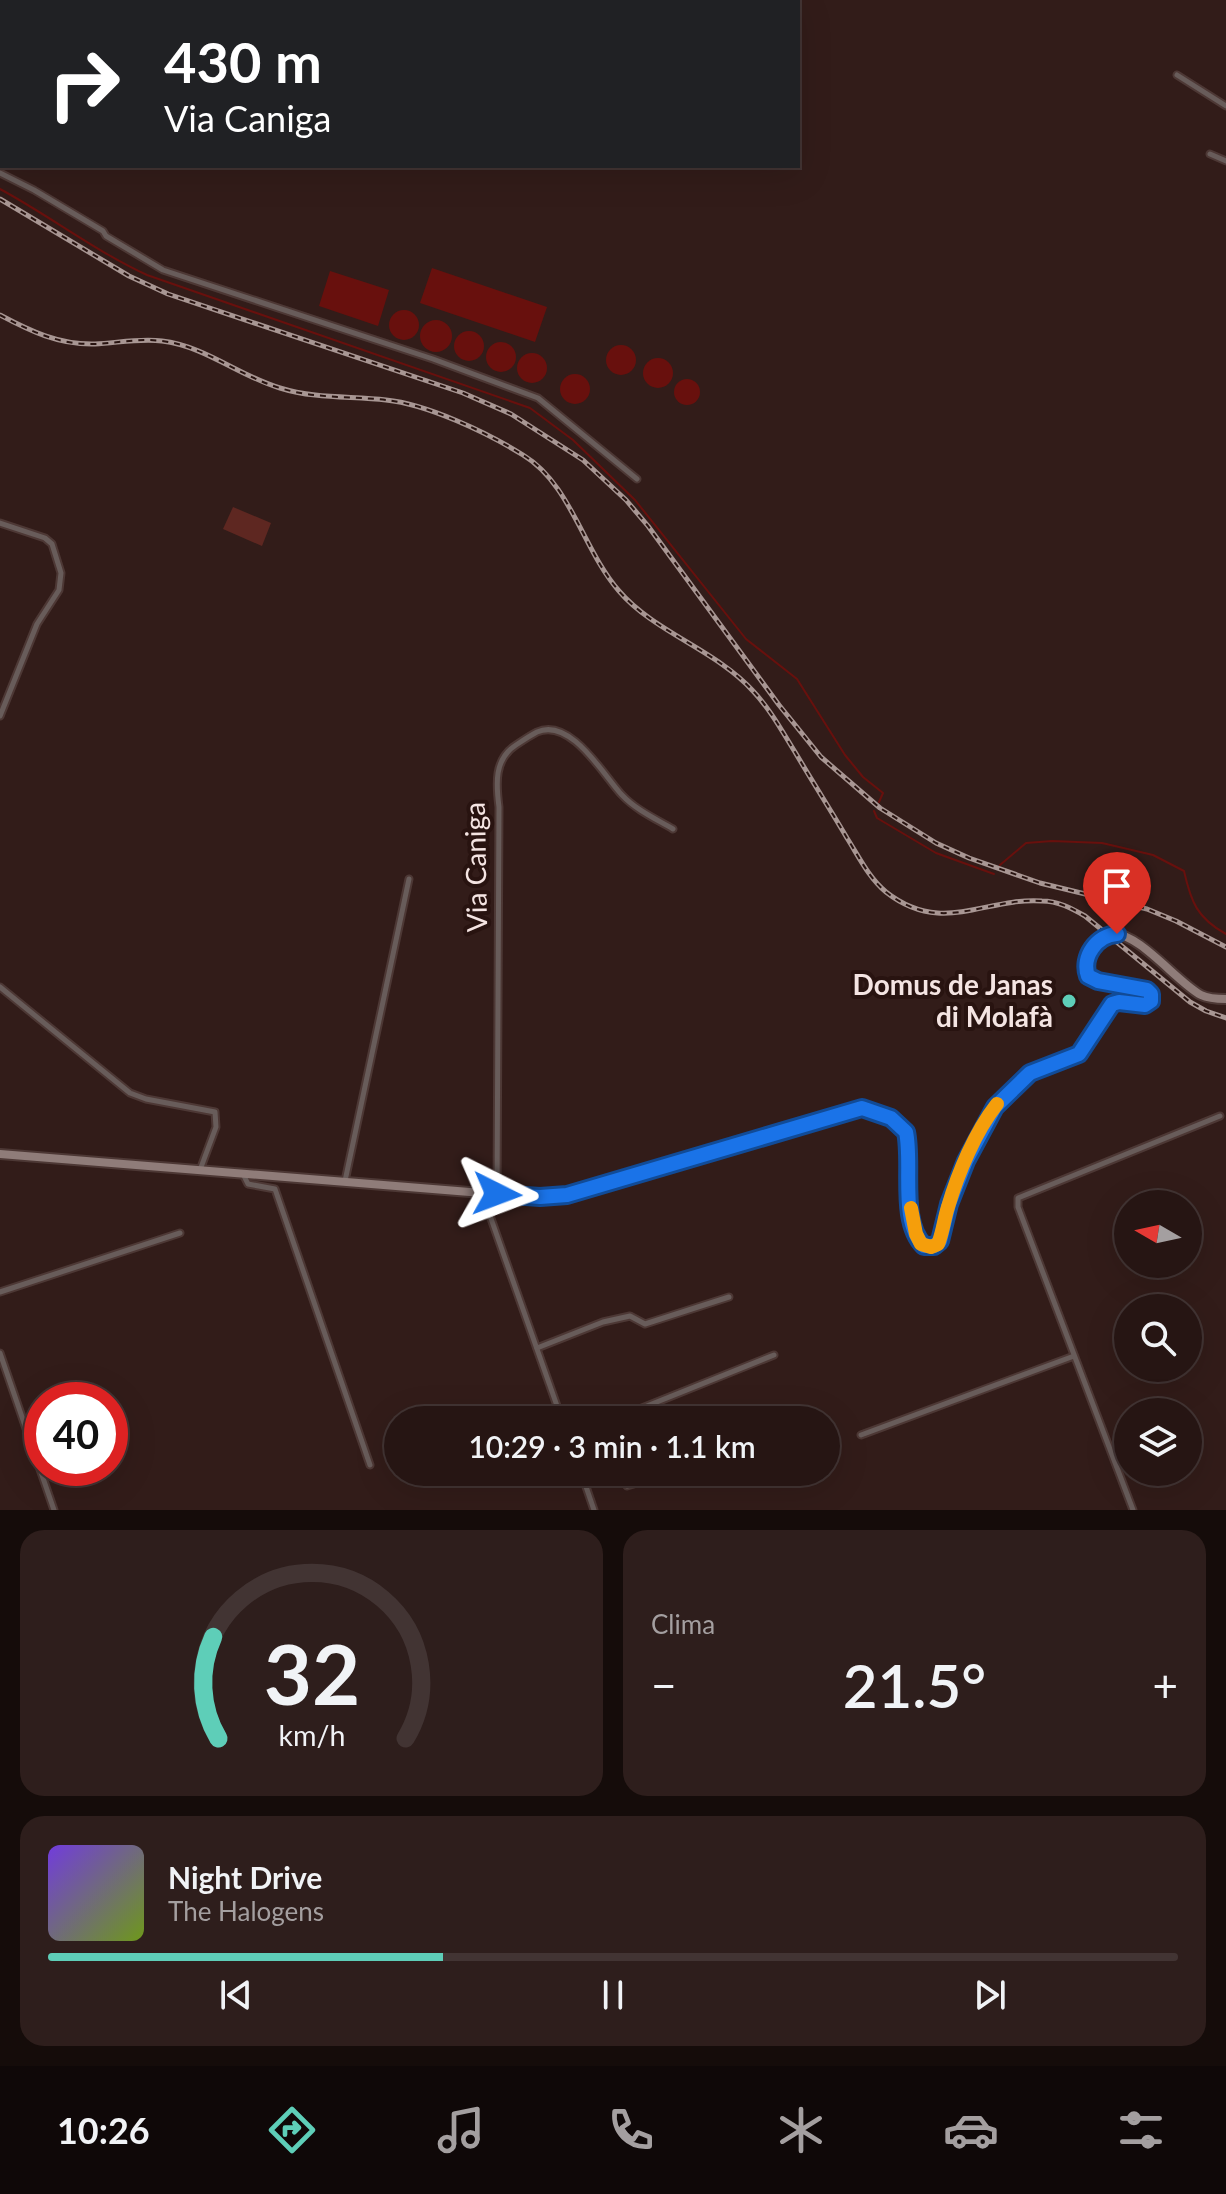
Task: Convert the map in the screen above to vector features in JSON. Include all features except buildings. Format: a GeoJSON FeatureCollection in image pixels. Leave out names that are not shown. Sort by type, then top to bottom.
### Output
{"type":"FeatureCollection","features":[{"type":"Feature","properties":{"kind":"street"},"geometry":{"type":"LineString","coordinates":[[1177,75],[1226,106]]}},
{"type":"Feature","properties":{"kind":"street"},"geometry":{"type":"LineString","coordinates":[[1210,154],[1226,161]]}},
{"type":"Feature","properties":{"kind":"street"},"geometry":{"type":"LineString","coordinates":[[0,173],[103,231],[106,236],[163,270],[433,359],[538,398],[637,479]]}},
{"type":"Feature","properties":{"kind":"street"},"geometry":{"type":"LineString","coordinates":[[0,523],[45,538],[52,544],[61,573],[59,590],[37,624],[0,716]]}},
{"type":"Feature","properties":{"kind":"street","name":"Via Caniga"},"geometry":{"type":"LineString","coordinates":[[497,1194],[497,787],[500,764],[505,754],[539,731],[560,733],[573,740],[601,766],[623,796],[641,811],[673,829]]}},
{"type":"Feature","properties":{"kind":"street"},"geometry":{"type":"LineString","coordinates":[[345,1181],[409,879]]}},
{"type":"Feature","properties":{"kind":"street"},"geometry":{"type":"LineString","coordinates":[[0,1154],[540,1197],[567,1195],[862,1108],[891,1118],[906,1132],[907,1181],[916,1234],[924,1246],[934,1246],[940,1241],[949,1204],[980,1131],[1003,1097],[1030,1073],[1079,1054],[1112,1004],[1145,1005],[1151,1001],[1147,990],[1098,981],[1088,976],[1086,960],[1102,939],[1109,935],[1121,935],[1138,944],[1200,995],[1226,999]]}},
{"type":"Feature","properties":{"kind":"street"},"geometry":{"type":"LineString","coordinates":[[0,987],[130,1093],[215,1112],[216,1127],[200,1170]]}},
{"type":"Feature","properties":{"kind":"street"},"geometry":{"type":"LineString","coordinates":[[1133,1510],[1018,1207],[1018,1198],[1220,1116]]}},
{"type":"Feature","properties":{"kind":"street"},"geometry":{"type":"LineString","coordinates":[[243,1173],[248,1184],[275,1189],[370,1465]]}},
{"type":"Feature","properties":{"kind":"street"},"geometry":{"type":"LineString","coordinates":[[482,1193],[557,1406]]}},
{"type":"Feature","properties":{"kind":"street"},"geometry":{"type":"LineString","coordinates":[[0,1292],[180,1233]]}},
{"type":"Feature","properties":{"kind":"street"},"geometry":{"type":"LineString","coordinates":[[537,1348],[603,1322],[630,1316],[645,1324],[729,1297]]}},
{"type":"Feature","properties":{"kind":"street"},"geometry":{"type":"LineString","coordinates":[[0,1353],[54,1510]]}},
{"type":"Feature","properties":{"kind":"street"},"geometry":{"type":"LineString","coordinates":[[647,1406],[774,1355]]}},
{"type":"Feature","properties":{"kind":"street"},"geometry":{"type":"LineString","coordinates":[[861,1435],[1074,1356]]}},
{"type":"Feature","properties":{"kind":"street"},"geometry":{"type":"LineString","coordinates":[[586,1486],[594,1510]]}},
{"type":"Feature","properties":{"kind":"shaded area"},"geometry":{"type":"Polygon","coordinates":[[[432,268],[547,307],[535,342],[420,303],[432,268]]]}},
{"type":"Feature","properties":{"kind":"shaded area"},"geometry":{"type":"Polygon","coordinates":[[[330,271],[389,290],[378,326],[319,306],[330,271]]]}},
{"type":"Feature","properties":{"kind":"shaded area"},"geometry":{"type":"Polygon","coordinates":[[[404,310],[415,314],[419,325],[415,336],[404,340],[393,336],[389,325],[393,314],[404,310]]]}},
{"type":"Feature","properties":{"kind":"shaded area"},"geometry":{"type":"Polygon","coordinates":[[[436,320],[447,325],[452,336],[447,347],[436,352],[425,347],[420,336],[425,325],[436,320]]]}},
{"type":"Feature","properties":{"kind":"shaded area"},"geometry":{"type":"Polygon","coordinates":[[[469,331],[480,335],[484,346],[480,357],[469,361],[458,357],[454,346],[458,335],[469,331]]]}},
{"type":"Feature","properties":{"kind":"shaded area"},"geometry":{"type":"Polygon","coordinates":[[[501,342],[512,346],[516,357],[512,368],[501,372],[490,368],[486,357],[490,346],[501,342]]]}},
{"type":"Feature","properties":{"kind":"shaded area"},"geometry":{"type":"Polygon","coordinates":[[[621,345],[632,349],[636,360],[632,371],[621,375],[610,371],[606,360],[610,349],[621,345]]]}},
{"type":"Feature","properties":{"kind":"shaded area"},"geometry":{"type":"Polygon","coordinates":[[[532,353],[543,357],[547,368],[543,379],[532,383],[521,379],[517,368],[521,357],[532,353]]]}},
{"type":"Feature","properties":{"kind":"shaded area"},"geometry":{"type":"Polygon","coordinates":[[[658,358],[669,362],[673,373],[669,384],[658,388],[647,384],[643,373],[647,362],[658,358]]]}},
{"type":"Feature","properties":{"kind":"shaded area"},"geometry":{"type":"Polygon","coordinates":[[[575,374],[581,375],[589,383],[589,395],[581,403],[575,404],[569,403],[561,395],[560,389],[561,383],[569,375],[575,374]]]}},
{"type":"Feature","properties":{"kind":"shaded area"},"geometry":{"type":"Polygon","coordinates":[[[687,379],[696,383],[700,392],[696,401],[687,405],[678,401],[674,392],[678,383],[687,379]]]}},
{"type":"Feature","properties":{"kind":"shaded area"},"geometry":{"type":"Polygon","coordinates":[[[233,507],[271,523],[262,546],[223,529],[233,507]]]}},
{"type":"Feature","properties":{"kind":"waterway"},"geometry":{"type":"LineString","coordinates":[[0,189],[147,275],[530,408],[573,440],[635,500],[746,639],[797,679],[845,755],[863,777],[883,793],[879,802]]}},
{"type":"Feature","properties":{"kind":"waterway"},"geometry":{"type":"LineString","coordinates":[[874,811],[877,818],[936,853],[994,874]]}},
{"type":"Feature","properties":{"kind":"waterway"},"geometry":{"type":"LineString","coordinates":[[1000,865],[1026,843],[1052,841],[1102,843],[1153,855],[1184,871],[1197,908],[1208,922],[1226,934]]}},
{"type":"Feature","properties":{"kind":"railway"},"geometry":{"type":"LineString","coordinates":[[0,199],[129,276],[168,294],[463,393],[511,414],[583,460],[626,500],[821,757],[880,808],[936,843],[969,858],[1040,883],[1147,909],[1226,947]]}},
{"type":"Feature","properties":{"kind":"railway"},"geometry":{"type":"LineString","coordinates":[[0,315],[34,331],[69,342],[95,344],[145,340],[178,344],[280,388],[320,396],[373,399],[420,407],[509,446],[539,467],[553,483],[619,591],[650,618],[721,664],[759,698],[865,867],[886,892],[906,905],[945,913],[1021,901],[1048,901],[1064,906],[1085,916],[1190,1002],[1226,1018]]}},
{"type":"Feature","properties":{"kind":"slow traffic"},"geometry":{"type":"LineString","coordinates":[[911,1208],[921,1244],[931,1247],[938,1244],[966,1161],[997,1104]]}},
{"type":"Feature","properties":{"kind":"place","name":"Domus de Janas di Molafà"},"geometry":{"type":"Point","coordinates":[1069,1001]}},
{"type":"Feature","properties":{"kind":"route"},"geometry":{"type":"LineString","coordinates":[[497,1194],[567,1195],[862,1108],[891,1118],[906,1132],[907,1181],[916,1234],[921,1244],[934,1246],[940,1241],[949,1204],[966,1161],[980,1131],[1003,1097],[1030,1073],[1079,1054],[1112,1004],[1145,1005],[1151,1001],[1147,990],[1098,981],[1088,976],[1085,964],[1091,951],[1105,937],[1117,934]]}}]}
